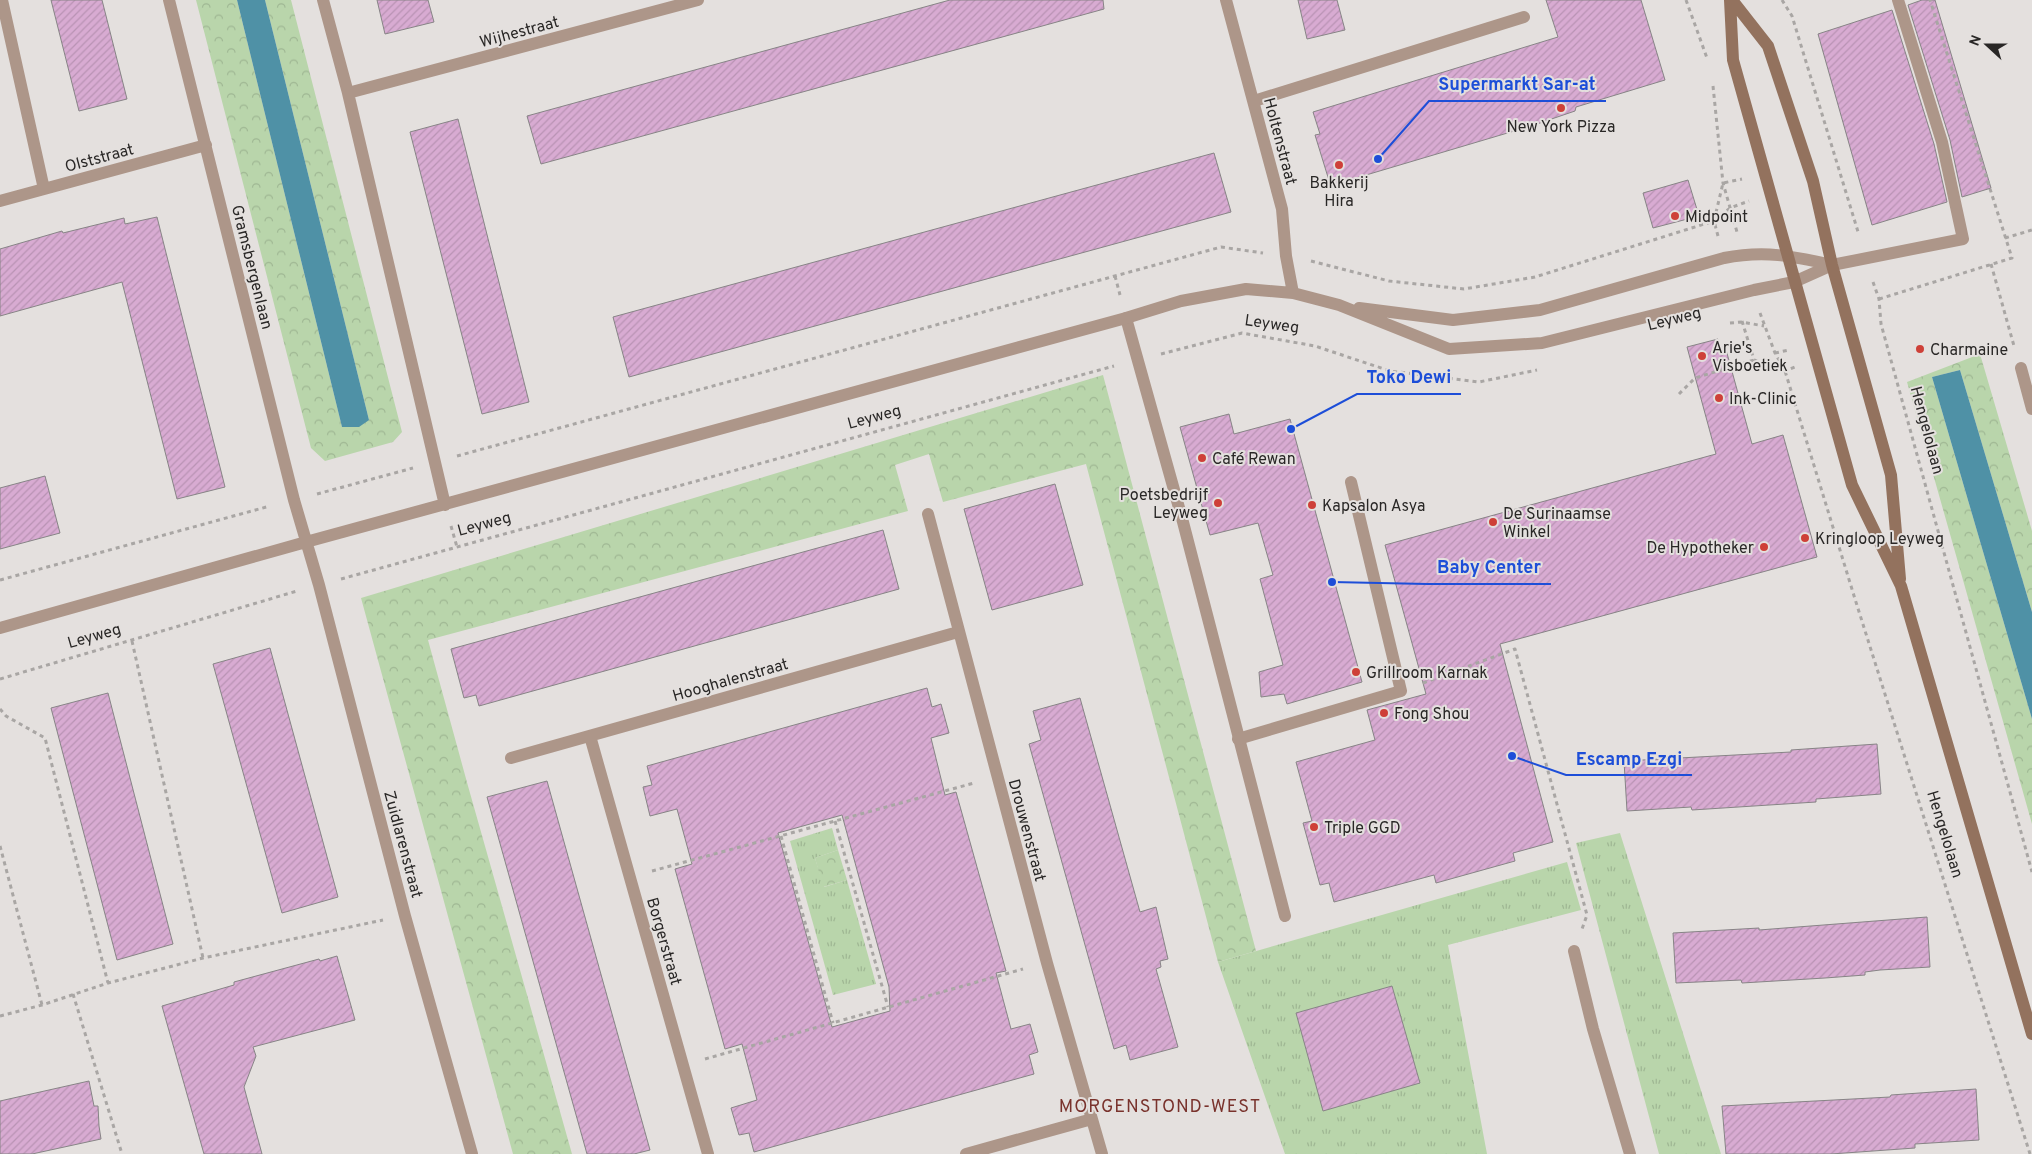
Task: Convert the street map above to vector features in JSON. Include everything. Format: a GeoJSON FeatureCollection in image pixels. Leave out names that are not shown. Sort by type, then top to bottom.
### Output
{"type":"FeatureCollection","features":[{"type":"Feature","properties":{"kind":"street"},"geometry":{"type":"LineString","coordinates":[[2,0],[44,189]]}},
{"type":"Feature","properties":{"kind":"street","name":"Gramsbergenlaan"},"geometry":{"type":"LineString","coordinates":[[169,0],[306,542]]}},
{"type":"Feature","properties":{"kind":"street"},"geometry":{"type":"LineString","coordinates":[[323,0],[348,93],[445,505]]}},
{"type":"Feature","properties":{"kind":"street","name":"Wijhestraat"},"geometry":{"type":"LineString","coordinates":[[348,93],[698,0]]}},
{"type":"Feature","properties":{"kind":"street","name":"Holtenstraat"},"geometry":{"type":"LineString","coordinates":[[1226,0],[1282,209],[1286,256],[1293,292]]}},
{"type":"Feature","properties":{"kind":"street","name":"Hengelolaan"},"geometry":{"type":"LineString","coordinates":[[1731,0],[1733,60],[1852,485],[1901,586],[2032,1034]]}},
{"type":"Feature","properties":{"kind":"street","name":"Hengelolaan"},"geometry":{"type":"LineString","coordinates":[[1731,0],[1768,46],[1813,181],[1832,265],[1891,475],[1901,586]]}},
{"type":"Feature","properties":{"kind":"street","name":"Leyweg"},"geometry":{"type":"LineString","coordinates":[[0,628],[306,542],[1126,318],[1181,301],[1246,289],[1293,292],[1339,305],[1449,349],[1542,343],[1794,282],[1832,265],[1963,239],[1942,142],[1898,0]]}},
{"type":"Feature","properties":{"kind":"street"},"geometry":{"type":"LineString","coordinates":[[1254,101],[1524,17]]}},
{"type":"Feature","properties":{"kind":"street","name":"Olststraat"},"geometry":{"type":"LineString","coordinates":[[0,201],[206,146]]}},
{"type":"Feature","properties":{"kind":"street","name":"Leyweg"},"geometry":{"type":"LineString","coordinates":[[1339,305],[1453,320],[1540,310],[1744,254],[1787,254],[1832,265]]}},
{"type":"Feature","properties":{"kind":"street"},"geometry":{"type":"LineString","coordinates":[[1126,318],[1183,522],[1285,916]]}},
{"type":"Feature","properties":{"kind":"street"},"geometry":{"type":"LineString","coordinates":[[2021,368],[2029,383],[2032,409]]}},
{"type":"Feature","properties":{"kind":"street"},"geometry":{"type":"LineString","coordinates":[[1238,739],[1401,691],[1351,482]]}},
{"type":"Feature","properties":{"kind":"street","name":"Drouwenstraat"},"geometry":{"type":"LineString","coordinates":[[928,514],[1047,962],[1102,1154]]}},
{"type":"Feature","properties":{"kind":"street","name":"Zuidlarenstraat"},"geometry":{"type":"LineString","coordinates":[[306,542],[472,1154]]}},
{"type":"Feature","properties":{"kind":"street","name":"Hooghalenstraat"},"geometry":{"type":"LineString","coordinates":[[511,758],[958,632]]}},
{"type":"Feature","properties":{"kind":"street","name":"Borgerstraat"},"geometry":{"type":"LineString","coordinates":[[590,736],[708,1154]]}},
{"type":"Feature","properties":{"kind":"street"},"geometry":{"type":"LineString","coordinates":[[1574,951],[1593,1029],[1630,1154]]}},
{"type":"Feature","properties":{"kind":"street"},"geometry":{"type":"LineString","coordinates":[[966,1154],[1092,1119]]}},
{"type":"Feature","properties":{"kind":"path"},"geometry":{"type":"LineString","coordinates":[[1686,0],[1708,62]]}},
{"type":"Feature","properties":{"kind":"path","name":"Hengelolaan"},"geometry":{"type":"LineString","coordinates":[[1782,0],[1792,16],[1879,299],[1881,324],[2032,872]]}},
{"type":"Feature","properties":{"kind":"path"},"geometry":{"type":"LineString","coordinates":[[1879,299],[2012,258],[1930,0]]}},
{"type":"Feature","properties":{"kind":"path"},"geometry":{"type":"LineString","coordinates":[[1712,76],[1723,184]]}},
{"type":"Feature","properties":{"kind":"path"},"geometry":{"type":"LineString","coordinates":[[2006,238],[2032,230]]}},
{"type":"Feature","properties":{"kind":"path"},"geometry":{"type":"LineString","coordinates":[[1991,264],[2021,368]]}},
{"type":"Feature","properties":{"kind":"path","name":"Leyweg"},"geometry":{"type":"LineString","coordinates":[[1724,324],[1742,322],[1764,326]]}},
{"type":"Feature","properties":{"kind":"path","name":"Hengelolaan"},"geometry":{"type":"LineString","coordinates":[[1764,326],[1775,353],[1785,370],[2030,1154]]}},
{"type":"Feature","properties":{"kind":"path","name":"Leyweg"},"geometry":{"type":"LineString","coordinates":[[0,679],[319,585],[1137,360],[1242,333],[1315,346],[1390,371],[1462,380],[1480,382],[1541,369]]}},
{"type":"Feature","properties":{"kind":"path"},"geometry":{"type":"LineString","coordinates":[[1679,394],[1695,378],[1754,360]]}},
{"type":"Feature","properties":{"kind":"path"},"geometry":{"type":"LineString","coordinates":[[132,641],[203,958]]}},
{"type":"Feature","properties":{"kind":"path"},"geometry":{"type":"LineString","coordinates":[[1401,691],[1515,649],[1587,915],[1574,951]]}},
{"type":"Feature","properties":{"kind":"path"},"geometry":{"type":"LineString","coordinates":[[0,709],[6,716],[45,738],[108,983]]}},
{"type":"Feature","properties":{"kind":"path"},"geometry":{"type":"LineString","coordinates":[[630,877],[997,776]]}},
{"type":"Feature","properties":{"kind":"path"},"geometry":{"type":"LineString","coordinates":[[835,821],[888,1007]]}},
{"type":"Feature","properties":{"kind":"path"},"geometry":{"type":"LineString","coordinates":[[781,836],[833,1022]]}},
{"type":"Feature","properties":{"kind":"path"},"geometry":{"type":"LineString","coordinates":[[0,846],[42,1005]]}},
{"type":"Feature","properties":{"kind":"path"},"geometry":{"type":"LineString","coordinates":[[0,1016],[42,1005],[108,983],[203,958],[406,916]]}},
{"type":"Feature","properties":{"kind":"path"},"geometry":{"type":"LineString","coordinates":[[682,1065],[1047,962]]}},
{"type":"Feature","properties":{"kind":"path"},"geometry":{"type":"LineString","coordinates":[[73,994],[122,1154]]}},
{"type":"Feature","properties":{"kind":"green space"},"geometry":{"type":"Polygon","coordinates":[[[196,0],[237,0],[342,427],[369,420],[265,0],[291,0],[402,432],[393,442],[325,461],[311,448],[196,0]]]}},
{"type":"Feature","properties":{"kind":"green space"},"geometry":{"type":"Polygon","coordinates":[[[1980,354],[2032,531],[2032,612],[1960,370],[1932,377],[2032,719],[2032,824],[1907,382],[1980,354]]]}},
{"type":"Feature","properties":{"kind":"green space"},"geometry":{"type":"Polygon","coordinates":[[[1103,375],[1256,951],[1218,962],[1086,464],[943,502],[929,454],[895,465],[908,511],[428,640],[572,1154],[513,1154],[361,598],[1103,375]]]}},
{"type":"Feature","properties":{"kind":"green space"},"geometry":{"type":"Polygon","coordinates":[[[832,828],[838,850],[815,858],[824,887],[847,880],[876,984],[833,995],[790,841],[832,828]]]}},
{"type":"Feature","properties":{"kind":"green space"},"geometry":{"type":"Polygon","coordinates":[[[1620,833],[1721,1154],[1659,1154],[1576,843],[1620,833]]]}},
{"type":"Feature","properties":{"kind":"green space"},"geometry":{"type":"Polygon","coordinates":[[[838,850],[847,880],[823,887],[815,858],[838,850]]]}},
{"type":"Feature","properties":{"kind":"green space"},"geometry":{"type":"Polygon","coordinates":[[[1567,862],[1581,910],[1448,945],[1487,1154],[1285,1154],[1218,962],[1567,862]]]}},
{"type":"Feature","properties":{"kind":"water"},"geometry":{"type":"Polygon","coordinates":[[[237,0],[265,0],[369,420],[359,427],[342,427],[237,0]]]}},
{"type":"Feature","properties":{"kind":"water"},"geometry":{"type":"Polygon","coordinates":[[[1960,370],[2032,612],[2032,719],[1932,377],[1960,370]]]}},
{"type":"Feature","properties":{"kind":"building"},"geometry":{"type":"Polygon","coordinates":[[[51,0],[102,0],[127,99],[79,111],[51,0]]]}},
{"type":"Feature","properties":{"kind":"building"},"geometry":{"type":"Polygon","coordinates":[[[377,0],[428,0],[434,22],[385,34],[377,0]]]}},
{"type":"Feature","properties":{"kind":"building"},"geometry":{"type":"Polygon","coordinates":[[[950,0],[1103,0],[1104,9],[541,164],[527,116],[950,0]]]}},
{"type":"Feature","properties":{"kind":"building"},"geometry":{"type":"Polygon","coordinates":[[[1298,0],[1337,0],[1345,30],[1307,39],[1298,0]]]}},
{"type":"Feature","properties":{"kind":"building"},"geometry":{"type":"Polygon","coordinates":[[[1546,0],[1641,0],[1665,80],[1576,107],[1575,111],[1531,126],[1331,187],[1315,135],[1320,134],[1313,112],[1558,37],[1546,0]]]}},
{"type":"Feature","properties":{"kind":"building"},"geometry":{"type":"Polygon","coordinates":[[[1922,0],[1935,0],[1991,188],[1962,197],[1950,140],[1908,5],[1922,0]]]}},
{"type":"Feature","properties":{"kind":"building"},"geometry":{"type":"Polygon","coordinates":[[[1892,10],[1934,144],[1947,202],[1872,225],[1818,34],[1892,10]]]}},
{"type":"Feature","properties":{"kind":"building"},"geometry":{"type":"Polygon","coordinates":[[[458,119],[529,402],[482,414],[410,132],[458,119]]]}},
{"type":"Feature","properties":{"kind":"building"},"geometry":{"type":"Polygon","coordinates":[[[1214,153],[1231,212],[629,377],[613,317],[1214,153]]]}},
{"type":"Feature","properties":{"kind":"building"},"geometry":{"type":"Polygon","coordinates":[[[1688,180],[1699,216],[1653,228],[1643,193],[1688,180]]]}},
{"type":"Feature","properties":{"kind":"building"},"geometry":{"type":"Polygon","coordinates":[[[157,217],[225,487],[177,499],[122,282],[0,316],[0,249],[62,231],[63,233],[124,218],[125,224],[157,217]]]}},
{"type":"Feature","properties":{"kind":"building"},"geometry":{"type":"Polygon","coordinates":[[[1718,339],[1720,347],[1725,346],[1752,444],[1783,435],[1817,557],[1500,644],[1553,842],[1513,853],[1515,861],[1436,883],[1434,875],[1334,902],[1329,883],[1320,885],[1303,823],[1312,821],[1296,762],[1375,740],[1367,710],[1426,694],[1385,545],[1716,454],[1687,347],[1718,339]]]}},
{"type":"Feature","properties":{"kind":"building"},"geometry":{"type":"Polygon","coordinates":[[[1229,414],[1234,434],[1290,419],[1362,682],[1287,704],[1284,694],[1261,697],[1259,672],[1283,665],[1260,579],[1273,575],[1258,523],[1210,535],[1180,427],[1229,414]]]}},
{"type":"Feature","properties":{"kind":"building"},"geometry":{"type":"Polygon","coordinates":[[[45,476],[60,533],[0,549],[0,488],[45,476]]]}},
{"type":"Feature","properties":{"kind":"building"},"geometry":{"type":"Polygon","coordinates":[[[1055,484],[1083,585],[992,610],[964,509],[1055,484]]]}},
{"type":"Feature","properties":{"kind":"building"},"geometry":{"type":"Polygon","coordinates":[[[883,530],[899,589],[479,706],[476,695],[464,698],[451,649],[883,530]]]}},
{"type":"Feature","properties":{"kind":"building"},"geometry":{"type":"Polygon","coordinates":[[[270,648],[338,897],[282,913],[213,664],[270,648]]]}},
{"type":"Feature","properties":{"kind":"building"},"geometry":{"type":"Polygon","coordinates":[[[927,688],[932,707],[941,704],[949,733],[931,738],[945,795],[956,792],[1006,971],[996,973],[1011,1029],[1030,1024],[1038,1052],[1029,1055],[1034,1074],[754,1152],[749,1133],[739,1135],[731,1108],[757,1100],[742,1044],[725,1049],[675,869],[692,864],[677,809],[650,816],[643,787],[652,785],[647,766],[927,688]],[[842,815],[778,833],[832,1027],[890,1011],[889,987],[842,815]]]}},
{"type":"Feature","properties":{"kind":"building"},"geometry":{"type":"Polygon","coordinates":[[[108,693],[173,944],[117,960],[51,708],[108,693]]]}},
{"type":"Feature","properties":{"kind":"building"},"geometry":{"type":"Polygon","coordinates":[[[1080,698],[1140,912],[1156,907],[1168,959],[1160,961],[1161,967],[1156,969],[1178,1047],[1130,1060],[1126,1045],[1114,1049],[1029,744],[1041,740],[1033,711],[1080,698]]]}},
{"type":"Feature","properties":{"kind":"building"},"geometry":{"type":"Polygon","coordinates":[[[1877,744],[1881,794],[1816,799],[1816,802],[1692,810],[1691,807],[1627,811],[1624,761],[1791,752],[1791,750],[1877,744]]]}},
{"type":"Feature","properties":{"kind":"building"},"geometry":{"type":"Polygon","coordinates":[[[547,781],[650,1150],[634,1154],[587,1154],[487,797],[547,781]]]}},
{"type":"Feature","properties":{"kind":"building"},"geometry":{"type":"Polygon","coordinates":[[[1927,917],[1930,967],[1880,970],[1865,972],[1865,975],[1825,978],[1742,983],[1741,980],[1676,983],[1673,933],[1759,928],[1759,930],[1927,917]]]}},
{"type":"Feature","properties":{"kind":"building"},"geometry":{"type":"Polygon","coordinates":[[[337,956],[355,1020],[253,1047],[256,1056],[244,1087],[262,1154],[204,1154],[162,1006],[234,985],[234,982],[337,956]]]}},
{"type":"Feature","properties":{"kind":"building"},"geometry":{"type":"Polygon","coordinates":[[[1392,986],[1420,1083],[1323,1111],[1296,1013],[1392,986]]]}},
{"type":"Feature","properties":{"kind":"building"},"geometry":{"type":"Polygon","coordinates":[[[89,1081],[94,1106],[98,1106],[101,1139],[32,1154],[0,1154],[0,1101],[89,1081]]]}},
{"type":"Feature","properties":{"kind":"building"},"geometry":{"type":"Polygon","coordinates":[[[1976,1089],[1979,1140],[1915,1144],[1915,1148],[1831,1154],[1726,1154],[1722,1106],[1890,1097],[1891,1095],[1976,1089]]]}},
{"type":"Feature","properties":{"kind":"place","name":"New York Pizza"},"geometry":{"type":"Point","coordinates":[1561,108]}},
{"type":"Feature","properties":{"kind":"place","name":"Supermarkt Sar-at"},"geometry":{"type":"Point","coordinates":[1378,159]}},
{"type":"Feature","properties":{"kind":"place","name":"Bakkerij Hira"},"geometry":{"type":"Point","coordinates":[1339,165]}},
{"type":"Feature","properties":{"kind":"place","name":"Midpoint"},"geometry":{"type":"Point","coordinates":[1675,216]}},
{"type":"Feature","properties":{"kind":"place","name":"Charmaine"},"geometry":{"type":"Point","coordinates":[1920,349]}},
{"type":"Feature","properties":{"kind":"place","name":"Arie's Visboetiek"},"geometry":{"type":"Point","coordinates":[1702,356]}},
{"type":"Feature","properties":{"kind":"place","name":"Ink-Clinic"},"geometry":{"type":"Point","coordinates":[1719,398]}},
{"type":"Feature","properties":{"kind":"place","name":"Toko Dewi"},"geometry":{"type":"Point","coordinates":[1291,429]}},
{"type":"Feature","properties":{"kind":"place","name":"Café Rewan"},"geometry":{"type":"Point","coordinates":[1202,458]}},
{"type":"Feature","properties":{"kind":"place","name":"Poetsbedrijf Leyweg"},"geometry":{"type":"Point","coordinates":[1218,503]}},
{"type":"Feature","properties":{"kind":"place","name":"Kapsalon Asya"},"geometry":{"type":"Point","coordinates":[1312,505]}},
{"type":"Feature","properties":{"kind":"place","name":"De Surinaamse Winkel"},"geometry":{"type":"Point","coordinates":[1493,522]}},
{"type":"Feature","properties":{"kind":"place","name":"Kringloop Leyweg"},"geometry":{"type":"Point","coordinates":[1805,538]}},
{"type":"Feature","properties":{"kind":"place","name":"De Hypotheker"},"geometry":{"type":"Point","coordinates":[1764,547]}},
{"type":"Feature","properties":{"kind":"place","name":"Baby Center"},"geometry":{"type":"Point","coordinates":[1332,582]}},
{"type":"Feature","properties":{"kind":"place","name":"Grillroom Karnak"},"geometry":{"type":"Point","coordinates":[1356,672]}},
{"type":"Feature","properties":{"kind":"place","name":"Fong Shou"},"geometry":{"type":"Point","coordinates":[1384,713]}},
{"type":"Feature","properties":{"kind":"place","name":"Escamp Ezgi"},"geometry":{"type":"Point","coordinates":[1512,756]}},
{"type":"Feature","properties":{"kind":"place","name":"Triple GGD"},"geometry":{"type":"Point","coordinates":[1314,827]}},
{"type":"Feature","properties":{"kind":"district","name":"MORGENSTOND-WEST"},"geometry":{"type":"Point","coordinates":[1160,1106]}}]}
